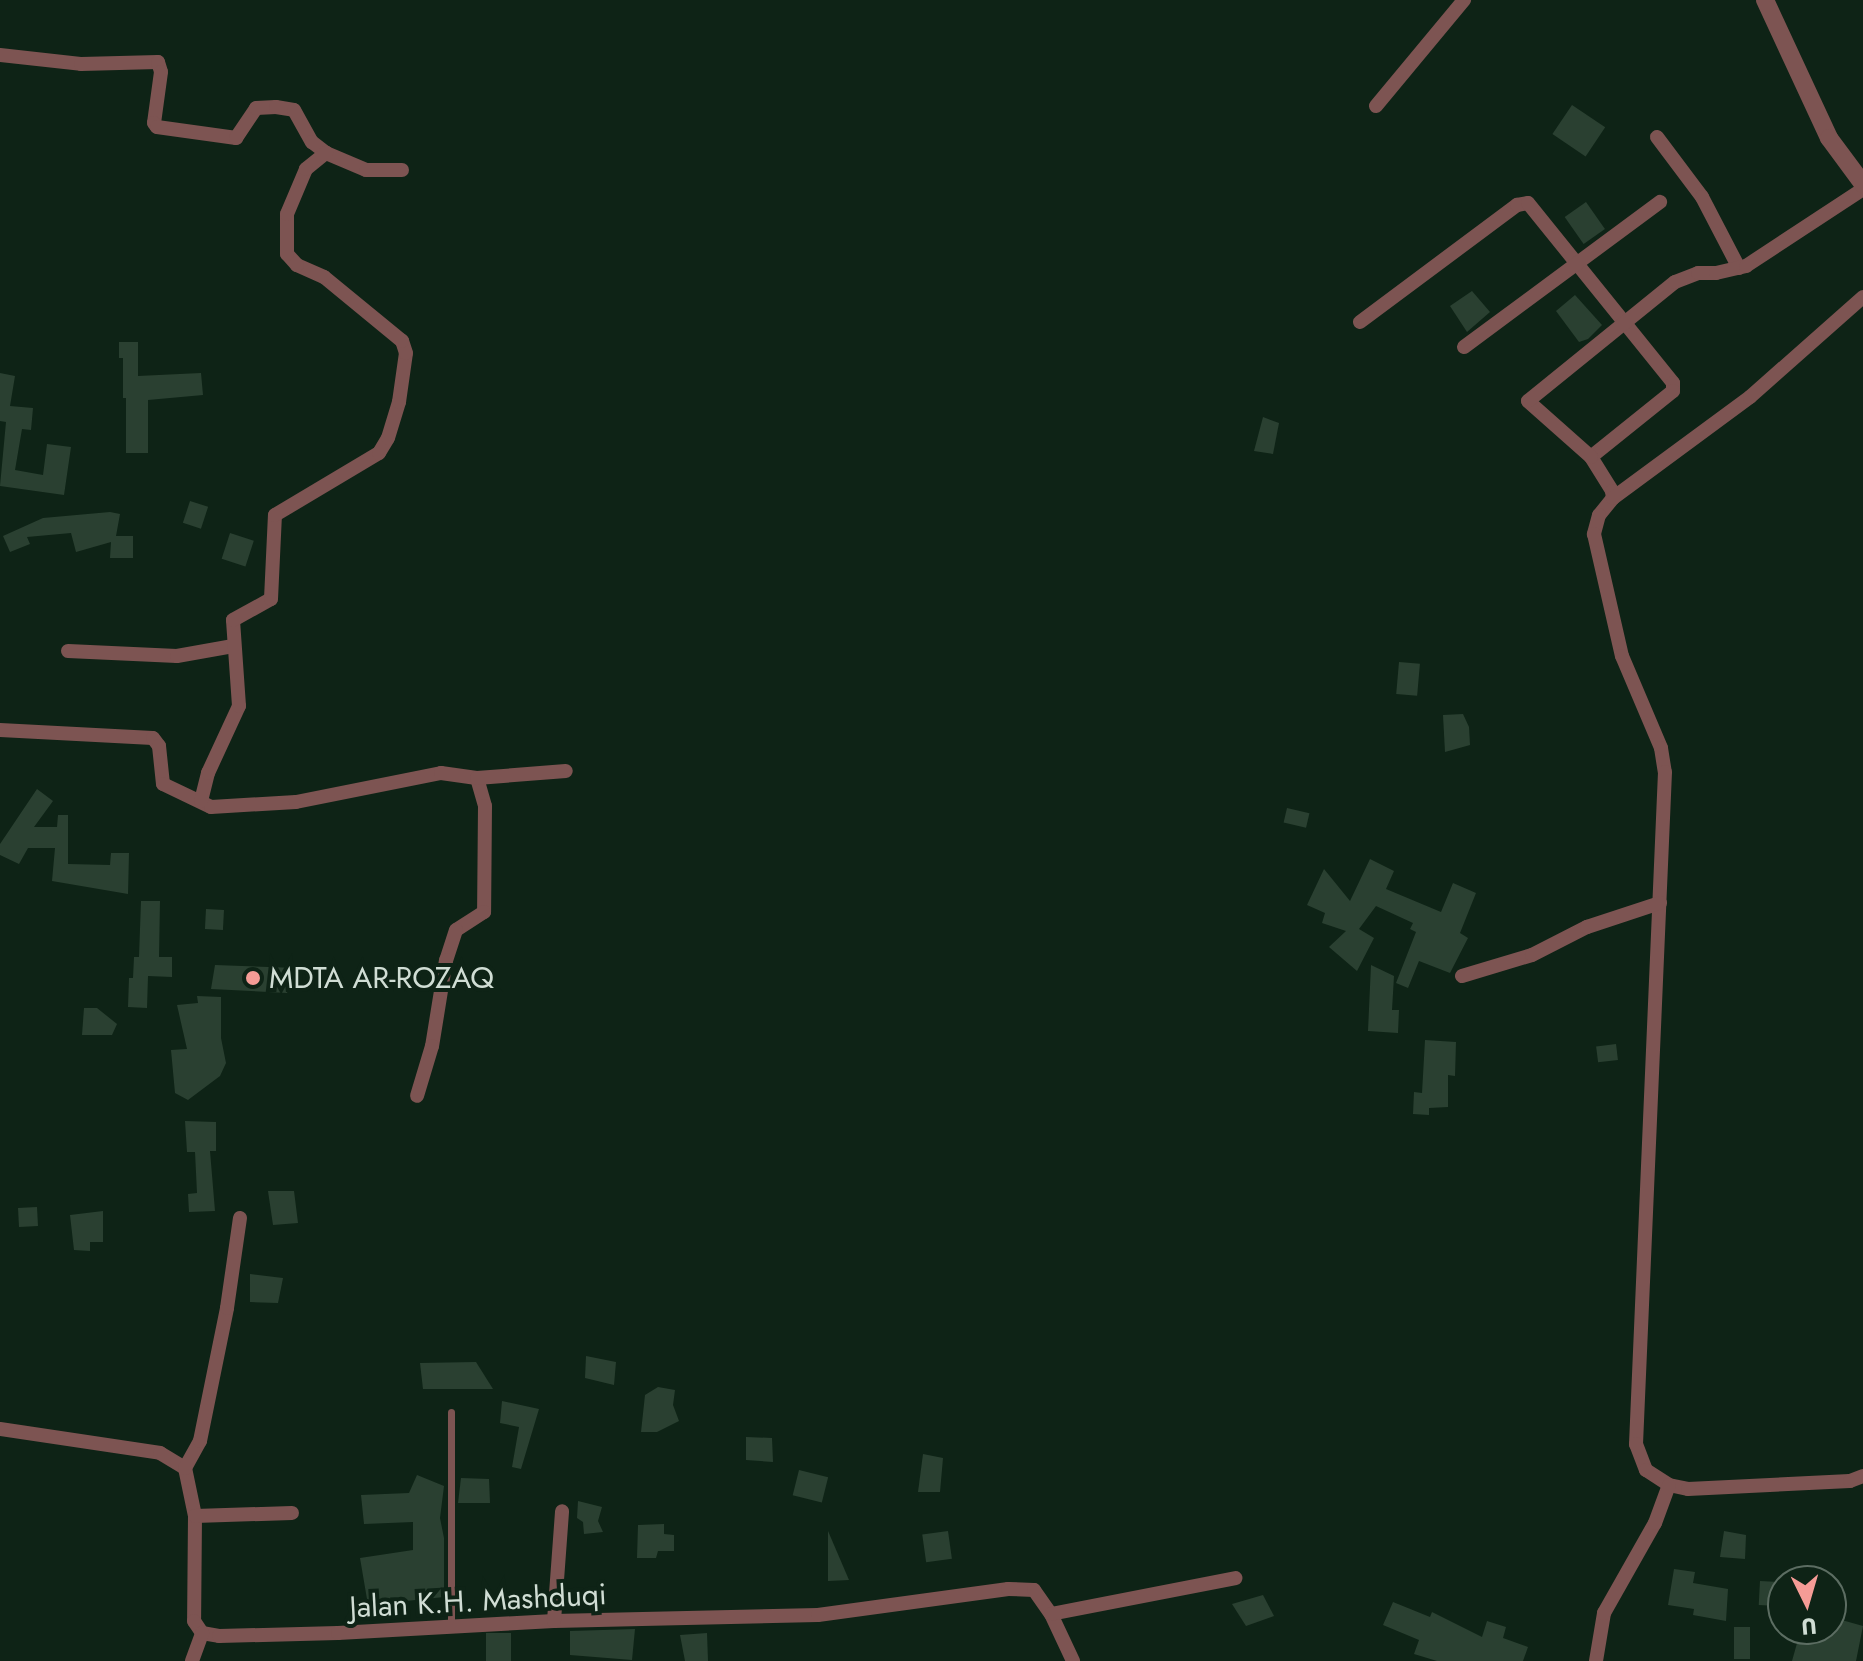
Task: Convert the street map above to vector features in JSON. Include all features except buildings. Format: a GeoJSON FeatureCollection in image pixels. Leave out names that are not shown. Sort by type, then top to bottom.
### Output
{"type":"FeatureCollection","features":[{"type":"Feature","properties":{"kind":"street"},"geometry":{"type":"LineString","coordinates":[[1376,106],[1464,0]]}},
{"type":"Feature","properties":{"kind":"street"},"geometry":{"type":"LineString","coordinates":[[1613,498],[1612,491],[1591,457],[1528,401],[1627,324],[1675,282],[1698,273],[1737,269],[1863,186],[1829,138],[1765,0]]}},
{"type":"Feature","properties":{"kind":"street"},"geometry":{"type":"LineString","coordinates":[[0,55],[81,64],[158,62],[161,72],[154,123],[157,127],[236,138],[256,108],[294,110],[312,142],[326,153],[366,170],[402,170]]}},
{"type":"Feature","properties":{"kind":"street"},"geometry":{"type":"LineString","coordinates":[[1657,137],[1702,197],[1737,269]]}},
{"type":"Feature","properties":{"kind":"street"},"geometry":{"type":"LineString","coordinates":[[201,801],[208,773],[239,706],[239,670],[233,646],[233,620],[271,599],[276,513],[379,453],[388,438],[399,402],[406,353],[402,341],[324,277],[297,265],[287,254],[287,214],[306,169],[326,153]]}},
{"type":"Feature","properties":{"kind":"street"},"geometry":{"type":"LineString","coordinates":[[1360,322],[1524,202],[1531,205],[1675,389],[1591,457]]}},
{"type":"Feature","properties":{"kind":"street"},"geometry":{"type":"LineString","coordinates":[[1464,347],[1660,202]]}},
{"type":"Feature","properties":{"kind":"street"},"geometry":{"type":"LineString","coordinates":[[1863,297],[1715,425],[1613,498],[1599,515],[1594,534],[1622,656],[1661,748],[1665,772],[1636,1444],[1646,1470],[1669,1485],[1688,1489],[1850,1481],[1863,1476]]}},
{"type":"Feature","properties":{"kind":"street"},"geometry":{"type":"LineString","coordinates":[[68,651],[177,656],[233,646]]}},
{"type":"Feature","properties":{"kind":"street"},"geometry":{"type":"LineString","coordinates":[[0,730],[153,738],[159,746],[163,784],[211,807],[296,802],[441,773],[477,778],[566,771]]}},
{"type":"Feature","properties":{"kind":"street"},"geometry":{"type":"LineString","coordinates":[[417,1096],[432,1046],[446,960],[456,930],[484,912],[485,806],[477,778]]}},
{"type":"Feature","properties":{"kind":"street"},"geometry":{"type":"LineString","coordinates":[[1462,976],[1532,955],[1587,927],[1660,903]]}},
{"type":"Feature","properties":{"kind":"street"},"geometry":{"type":"LineString","coordinates":[[192,1661],[202,1633],[194,1621],[195,1516],[185,1468],[200,1441],[227,1308],[240,1218]]}},
{"type":"Feature","properties":{"kind":"street"},"geometry":{"type":"LineString","coordinates":[[0,1429],[160,1453],[185,1468]]}},
{"type":"Feature","properties":{"kind":"street"},"geometry":{"type":"LineString","coordinates":[[1596,1661],[1604,1613],[1655,1523],[1669,1485]]}},
{"type":"Feature","properties":{"kind":"street"},"geometry":{"type":"LineString","coordinates":[[554,1621],[562,1511]]}},
{"type":"Feature","properties":{"kind":"street"},"geometry":{"type":"LineString","coordinates":[[195,1516],[292,1513]]}},
{"type":"Feature","properties":{"kind":"street"},"geometry":{"type":"LineString","coordinates":[[1051,1614],[1236,1578]]}},
{"type":"Feature","properties":{"kind":"street","name":"Jalan K.H. Mashduqi"},"geometry":{"type":"LineString","coordinates":[[202,1633],[219,1636],[338,1633],[554,1621],[818,1615],[1008,1589],[1034,1590],[1051,1614],[1073,1661]]}},
{"type":"Feature","properties":{"kind":"lane"},"geometry":{"type":"LineString","coordinates":[[451,1412],[451,1626]]}},
{"type":"Feature","properties":{"kind":"place","name":"MDTA AR-ROZAQ"},"geometry":{"type":"Point","coordinates":[253,978]}}]}
